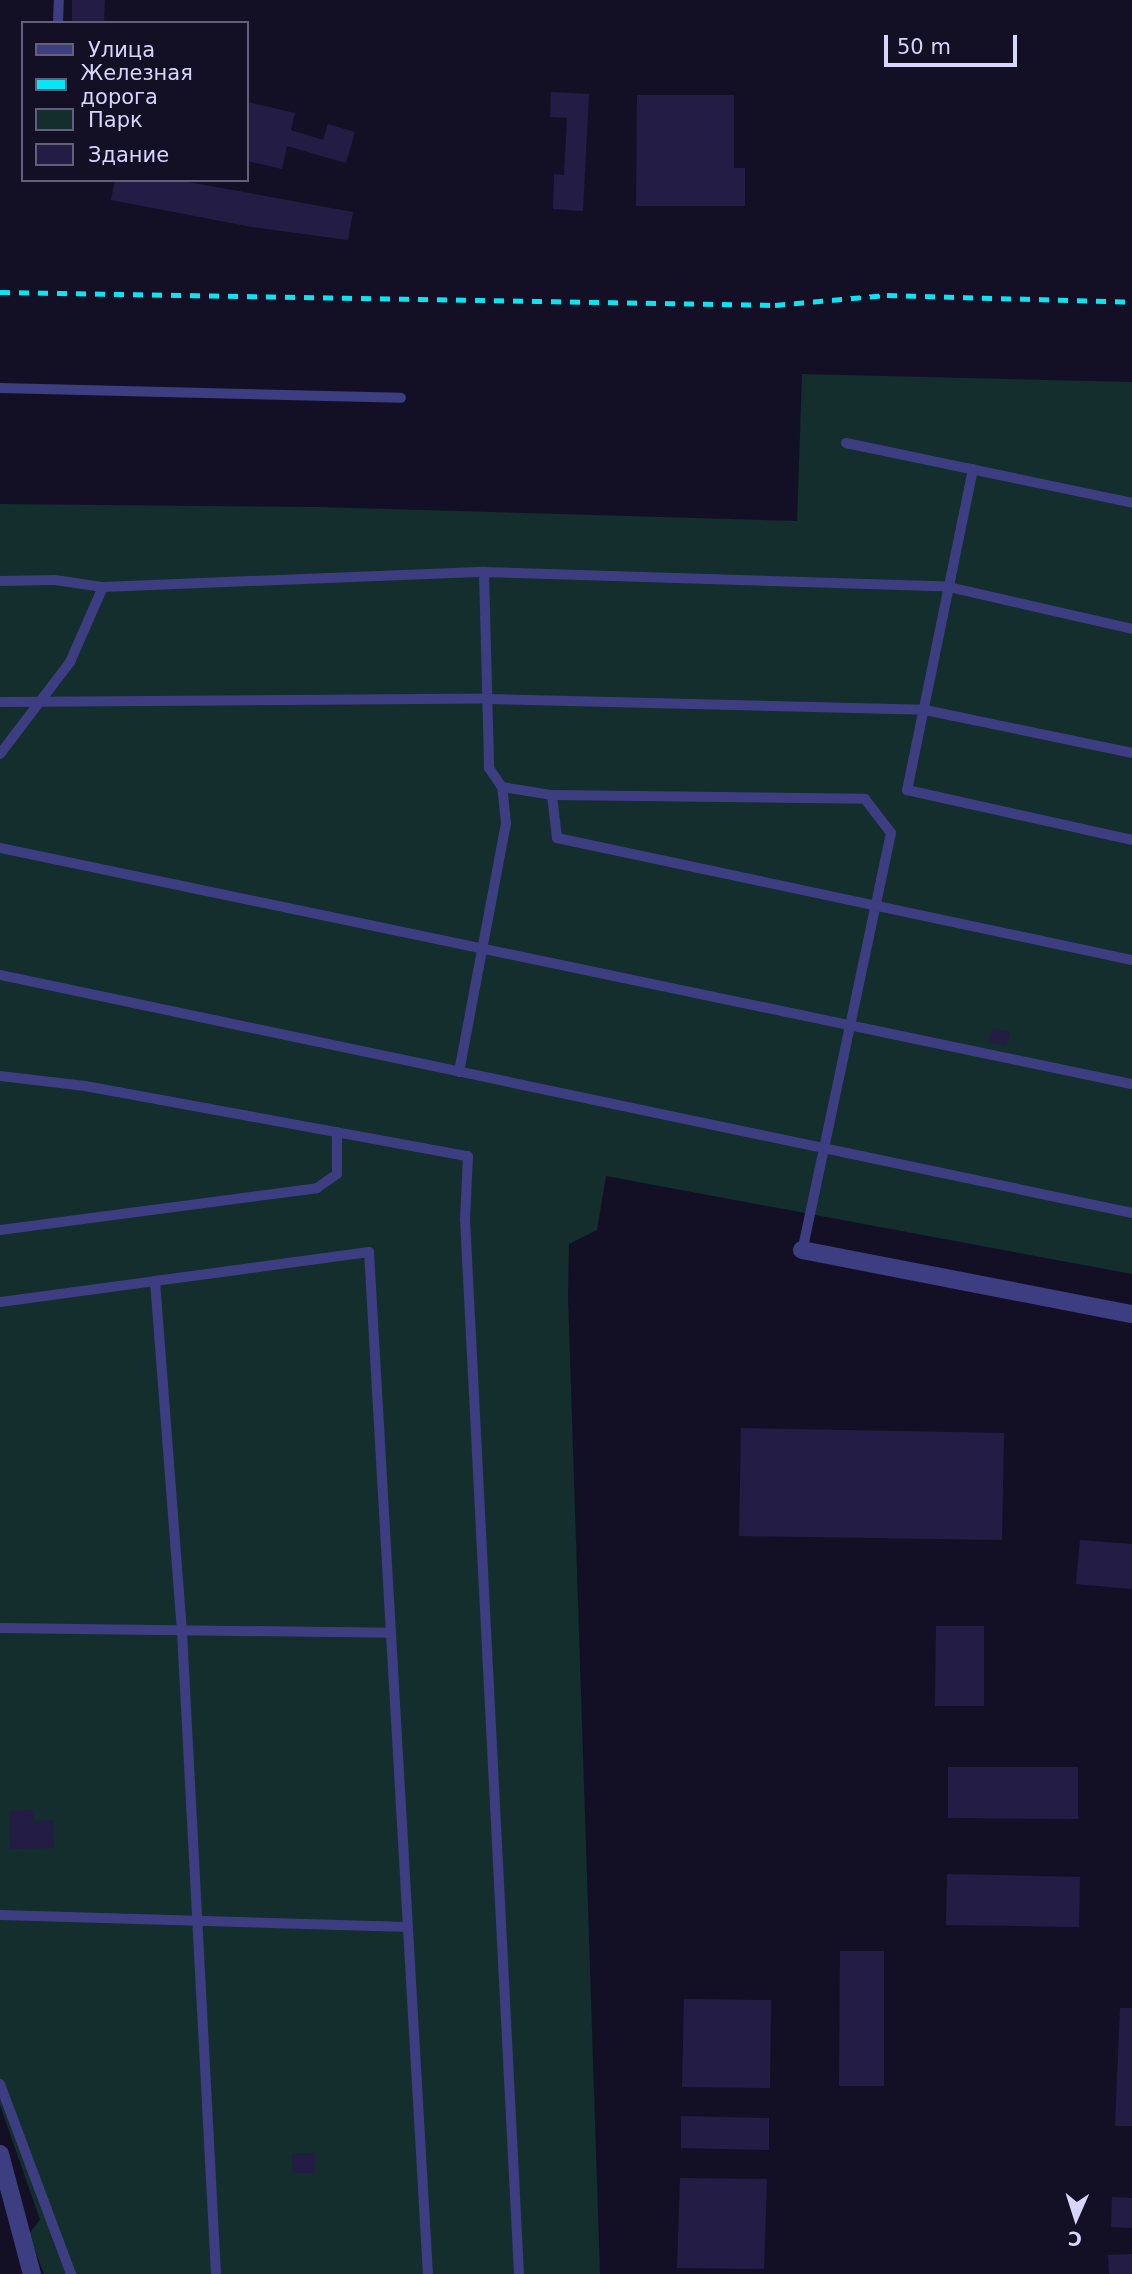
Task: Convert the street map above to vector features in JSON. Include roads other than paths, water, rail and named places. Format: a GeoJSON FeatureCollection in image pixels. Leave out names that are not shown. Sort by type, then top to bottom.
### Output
{"type":"FeatureCollection","features":[{"type":"Feature","properties":{"kind":"street"},"geometry":{"type":"LineString","coordinates":[[802,1250],[1132,1314]]}},
{"type":"Feature","properties":{"kind":"street"},"geometry":{"type":"LineString","coordinates":[[1,2161],[32,2274]]}},
{"type":"Feature","properties":{"kind":"lane"},"geometry":{"type":"LineString","coordinates":[[58,21],[59,0]]}},
{"type":"Feature","properties":{"kind":"lane"},"geometry":{"type":"LineString","coordinates":[[0,388],[401,398]]}},
{"type":"Feature","properties":{"kind":"lane"},"geometry":{"type":"LineString","coordinates":[[846,443],[1132,503]]}},
{"type":"Feature","properties":{"kind":"lane"},"geometry":{"type":"LineString","coordinates":[[973,469],[907,790],[1132,840]]}},
{"type":"Feature","properties":{"kind":"lane"},"geometry":{"type":"LineString","coordinates":[[459,1072],[506,823],[502,787],[489,768],[484,572]]}},
{"type":"Feature","properties":{"kind":"lane"},"geometry":{"type":"LineString","coordinates":[[0,581],[55,580],[103,587],[484,572],[949,587],[1132,629]]}},
{"type":"Feature","properties":{"kind":"lane"},"geometry":{"type":"LineString","coordinates":[[0,754],[70,662],[103,587]]}},
{"type":"Feature","properties":{"kind":"lane"},"geometry":{"type":"LineString","coordinates":[[0,702],[488,699],[925,710],[1132,753]]}},
{"type":"Feature","properties":{"kind":"lane"},"geometry":{"type":"LineString","coordinates":[[502,787],[552,795],[864,799],[891,833],[802,1250]]}},
{"type":"Feature","properties":{"kind":"lane"},"geometry":{"type":"LineString","coordinates":[[552,795],[556,838],[876,903],[1132,960]]}},
{"type":"Feature","properties":{"kind":"lane"},"geometry":{"type":"LineString","coordinates":[[0,848],[1132,1084]]}},
{"type":"Feature","properties":{"kind":"lane"},"geometry":{"type":"LineString","coordinates":[[0,975],[1132,1213]]}},
{"type":"Feature","properties":{"kind":"lane"},"geometry":{"type":"LineString","coordinates":[[0,1076],[85,1086],[468,1156],[465,1219],[519,2274]]}},
{"type":"Feature","properties":{"kind":"lane"},"geometry":{"type":"LineString","coordinates":[[0,1230],[317,1188],[337,1174],[337,1132]]}},
{"type":"Feature","properties":{"kind":"lane"},"geometry":{"type":"LineString","coordinates":[[0,1302],[369,1252],[428,2274]]}},
{"type":"Feature","properties":{"kind":"lane"},"geometry":{"type":"LineString","coordinates":[[155,1281],[181,1632],[216,2274]]}},
{"type":"Feature","properties":{"kind":"lane"},"geometry":{"type":"LineString","coordinates":[[0,1628],[391,1633]]}},
{"type":"Feature","properties":{"kind":"lane"},"geometry":{"type":"LineString","coordinates":[[0,1915],[196,1924],[408,1927]]}},
{"type":"Feature","properties":{"kind":"lane"},"geometry":{"type":"LineString","coordinates":[[0,2084],[71,2274]]}},
{"type":"Feature","properties":{"kind":"railway"},"geometry":{"type":"LineString","coordinates":[[0,292],[775,305],[887,295],[1132,302]]}}]}
